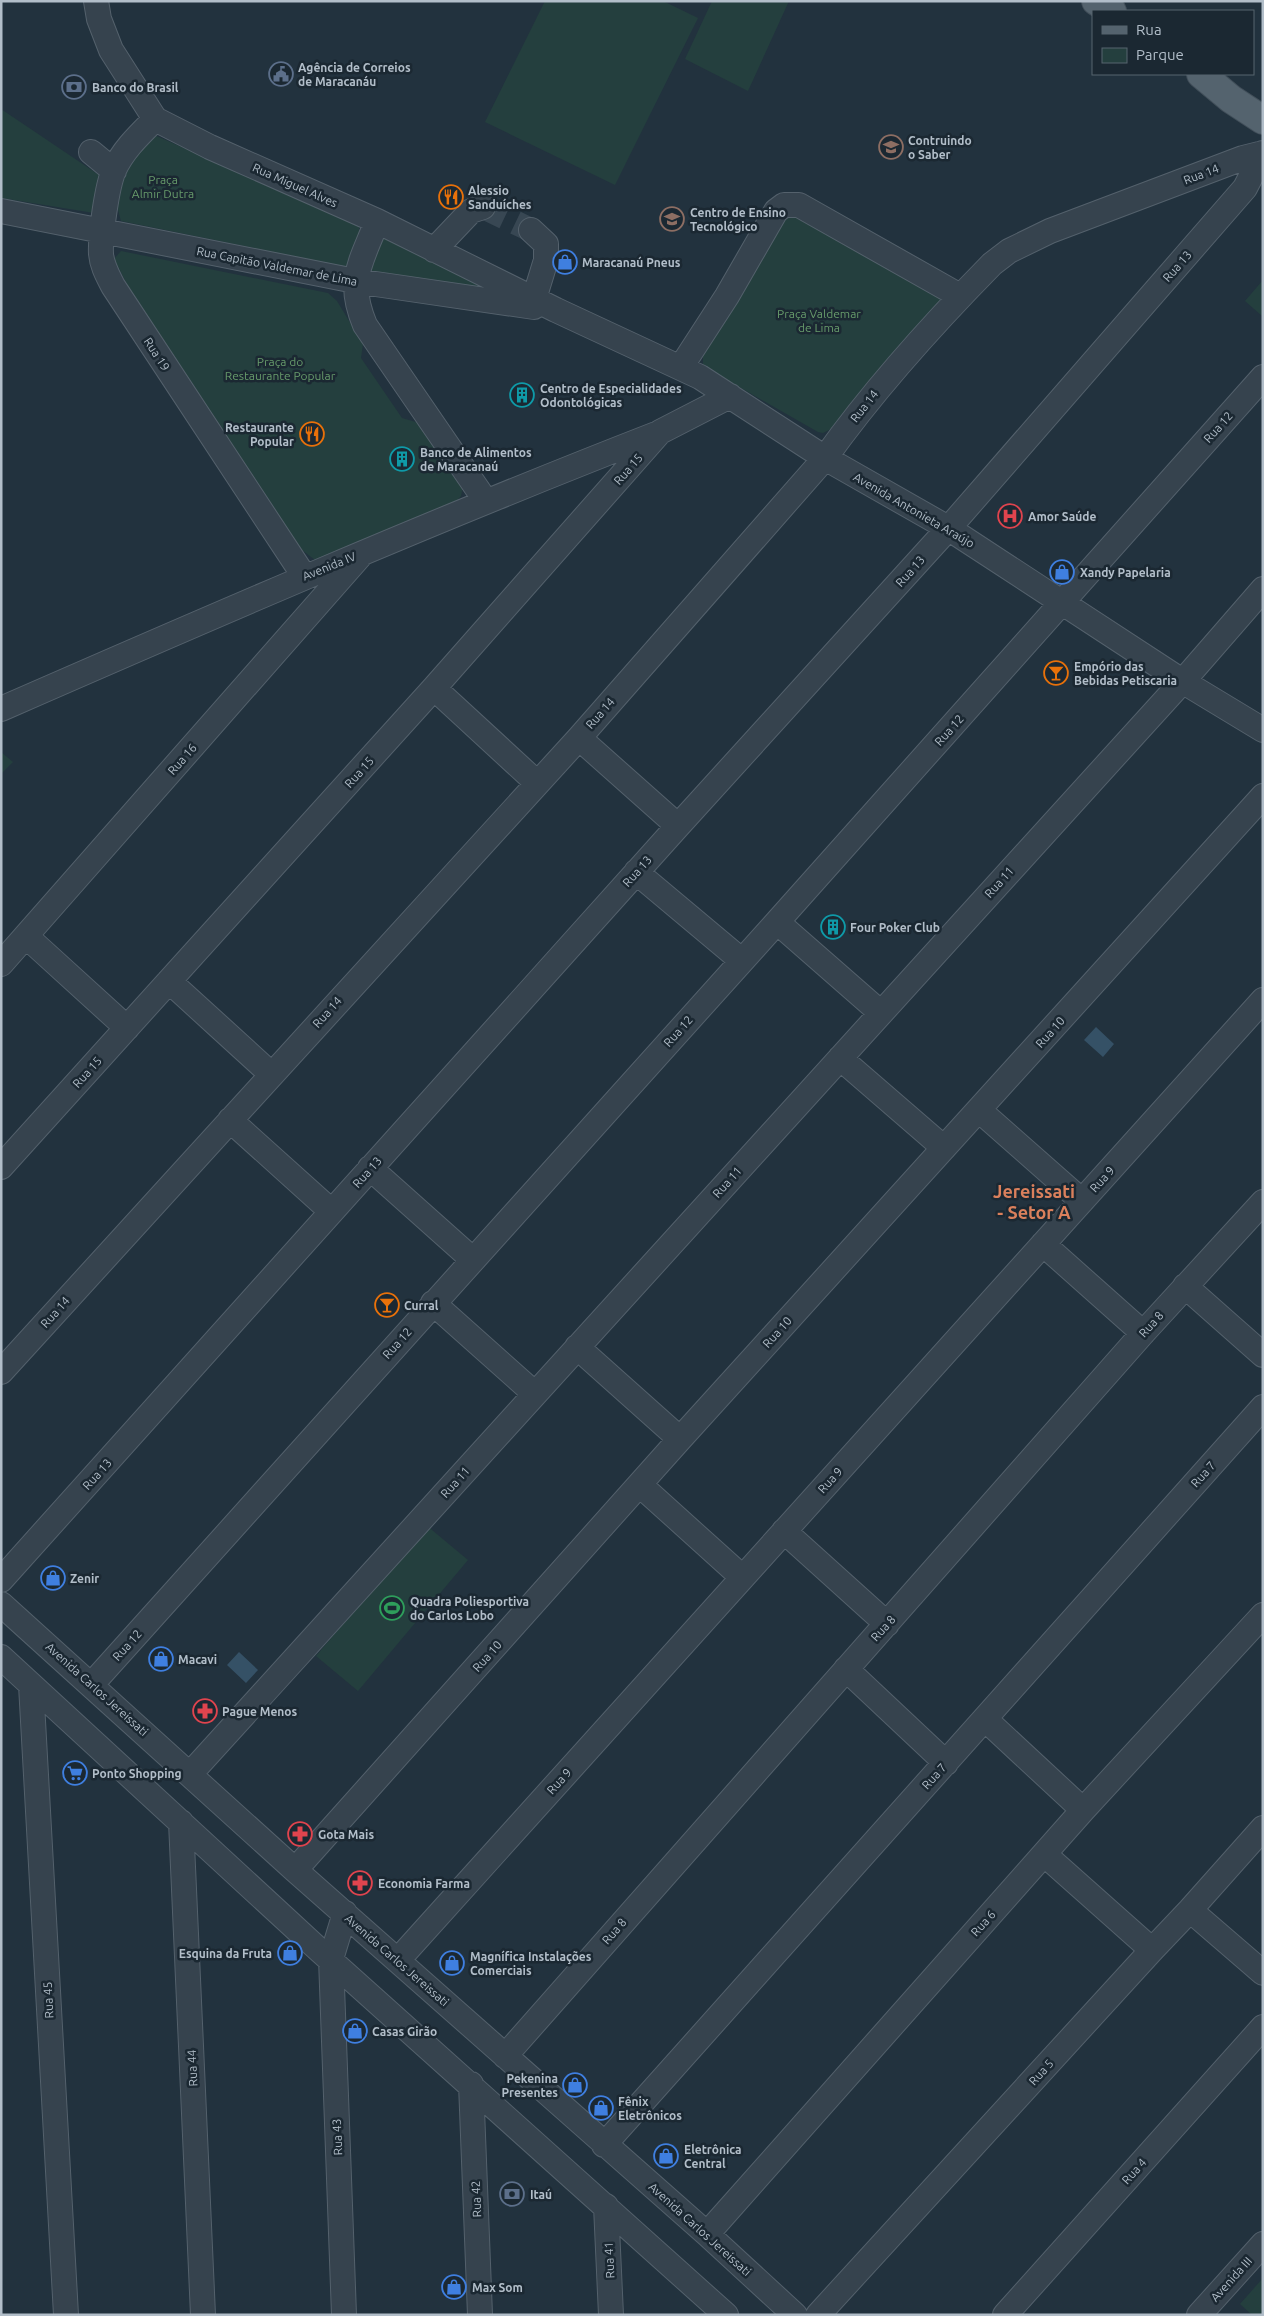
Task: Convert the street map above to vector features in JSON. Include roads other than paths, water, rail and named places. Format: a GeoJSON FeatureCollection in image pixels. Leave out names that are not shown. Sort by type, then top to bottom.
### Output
{"type":"FeatureCollection","features":[{"type":"Feature","properties":{"kind":"main road"},"geometry":{"type":"LineString","coordinates":[[1203,75],[1263,97]]}},
{"type":"Feature","properties":{"kind":"main road"},"geometry":{"type":"LineString","coordinates":[[1203,75],[1231,100],[1263,120]]}},
{"type":"Feature","properties":{"kind":"street"},"geometry":{"type":"LineString","coordinates":[[96,1],[99,19],[111,50],[155,119]]}},
{"type":"Feature","properties":{"kind":"street","name":"Rua 19"},"geometry":{"type":"LineString","coordinates":[[155,119],[131,142],[114,171],[103,232],[101,253],[103,266],[113,286],[304,576]]}},
{"type":"Feature","properties":{"kind":"street","name":"Rua Miguel Alves"},"geometry":{"type":"LineString","coordinates":[[155,119],[210,147],[377,221],[556,310]]}},
{"type":"Feature","properties":{"kind":"street"},"geometry":{"type":"LineString","coordinates":[[91,152],[114,171]]}},
{"type":"Feature","properties":{"kind":"street","name":"Rua 14"},"geometry":{"type":"LineString","coordinates":[[1,1372],[578,738],[825,458],[880,385],[960,296],[992,264],[1026,242],[1243,158],[1263,153]]}},
{"type":"Feature","properties":{"kind":"street","name":"Rua 13"},"geometry":{"type":"LineString","coordinates":[[1,1580],[636,872],[948,528],[1245,188],[1263,153]]}},
{"type":"Feature","properties":{"kind":"street"},"geometry":{"type":"LineString","coordinates":[[681,367],[727,296],[776,211],[784,205],[799,205],[960,296]]}},
{"type":"Feature","properties":{"kind":"street"},"geometry":{"type":"LineString","coordinates":[[434,250],[471,211],[484,207]]}},
{"type":"Feature","properties":{"kind":"street","name":"Rua Capitão Valdemar de Lima"},"geometry":{"type":"LineString","coordinates":[[1,211],[355,281],[556,310]]}},
{"type":"Feature","properties":{"kind":"street"},"geometry":{"type":"LineString","coordinates":[[377,221],[355,281],[358,305],[365,325],[485,500]]}},
{"type":"Feature","properties":{"kind":"street"},"geometry":{"type":"LineString","coordinates":[[531,230],[546,244],[546,260],[534,300]]}},
{"type":"Feature","properties":{"kind":"street","name":"Avenida Antonieta Araújo"},"geometry":{"type":"LineString","coordinates":[[556,310],[681,367],[730,396],[825,458],[948,528],[1182,681],[1263,730]]}},
{"type":"Feature","properties":{"kind":"street","name":"Rua 12"},"geometry":{"type":"LineString","coordinates":[[92,1684],[1263,377]]}},
{"type":"Feature","properties":{"kind":"street","name":"Rua 15"},"geometry":{"type":"LineString","coordinates":[[1,1167],[434,688],[660,432],[730,396]]}},
{"type":"Feature","properties":{"kind":"street","name":"Avenida IV"},"geometry":{"type":"LineString","coordinates":[[1,709],[304,576],[485,500],[660,432]]}},
{"type":"Feature","properties":{"kind":"street","name":"Rua 16"},"geometry":{"type":"LineString","coordinates":[[1,964],[362,553]]}},
{"type":"Feature","properties":{"kind":"street","name":"Rua 11"},"geometry":{"type":"LineString","coordinates":[[190,1774],[1182,681],[1263,589]]}},
{"type":"Feature","properties":{"kind":"street"},"geometry":{"type":"LineString","coordinates":[[434,688],[536,782]]}},
{"type":"Feature","properties":{"kind":"street"},"geometry":{"type":"LineString","coordinates":[[578,738],[678,826]]}},
{"type":"Feature","properties":{"kind":"street","name":"Rua 10"},"geometry":{"type":"LineString","coordinates":[[295,1870],[680,1439],[944,1148],[980,1111],[1263,796]]}},
{"type":"Feature","properties":{"kind":"street"},"geometry":{"type":"LineString","coordinates":[[636,872],[741,960]]}},
{"type":"Feature","properties":{"kind":"street"},"geometry":{"type":"LineString","coordinates":[[776,922],[880,1013]]}},
{"type":"Feature","properties":{"kind":"street"},"geometry":{"type":"LineString","coordinates":[[27,936],[127,1028]]}},
{"type":"Feature","properties":{"kind":"street"},"geometry":{"type":"LineString","coordinates":[[170,981],[271,1074]]}},
{"type":"Feature","properties":{"kind":"street","name":"Rua 9"},"geometry":{"type":"LineString","coordinates":[[398,1960],[1263,1000]]}},
{"type":"Feature","properties":{"kind":"street"},"geometry":{"type":"LineString","coordinates":[[840,1058],[944,1148]]}},
{"type":"Feature","properties":{"kind":"street"},"geometry":{"type":"LineString","coordinates":[[980,1111],[1082,1201]]}},
{"type":"Feature","properties":{"kind":"street"},"geometry":{"type":"LineString","coordinates":[[230,1120],[332,1211]]}},
{"type":"Feature","properties":{"kind":"street"},"geometry":{"type":"LineString","coordinates":[[370,1168],[472,1259]]}},
{"type":"Feature","properties":{"kind":"street","name":"Rua 8"},"geometry":{"type":"LineString","coordinates":[[504,2056],[1143,1333],[1263,1202]]}},
{"type":"Feature","properties":{"kind":"street"},"geometry":{"type":"LineString","coordinates":[[1044,1244],[1143,1333]]}},
{"type":"Feature","properties":{"kind":"street"},"geometry":{"type":"LineString","coordinates":[[1186,1286],[1263,1355]]}},
{"type":"Feature","properties":{"kind":"street"},"geometry":{"type":"LineString","coordinates":[[433,1302],[535,1394]]}},
{"type":"Feature","properties":{"kind":"street"},"geometry":{"type":"LineString","coordinates":[[577,1347],[680,1439]]}},
{"type":"Feature","properties":{"kind":"street","name":"Rua 7"},"geometry":{"type":"LineString","coordinates":[[604,2145],[946,1762],[1258,1421]]}},
{"type":"Feature","properties":{"kind":"street"},"geometry":{"type":"LineString","coordinates":[[640,1485],[742,1577]]}},
{"type":"Feature","properties":{"kind":"street"},"geometry":{"type":"LineString","coordinates":[[784,1532],[887,1624]]}},
{"type":"Feature","properties":{"kind":"street","name":"Avenida Carlos Jereissati"},"geometry":{"type":"LineString","coordinates":[[1,1604],[92,1684],[295,1870],[707,2234],[795,2315]]}},
{"type":"Feature","properties":{"kind":"street","name":"Rua 6"},"geometry":{"type":"LineString","coordinates":[[707,2234],[1083,1810],[1263,1615]]}},
{"type":"Feature","properties":{"kind":"street"},"geometry":{"type":"LineString","coordinates":[[1,1658],[726,2315]]}},
{"type":"Feature","properties":{"kind":"street"},"geometry":{"type":"LineString","coordinates":[[846,1670],[946,1762]]}},
{"type":"Feature","properties":{"kind":"street","name":"Rua 45"},"geometry":{"type":"LineString","coordinates":[[31,1684],[66,2315]]}},
{"type":"Feature","properties":{"kind":"street"},"geometry":{"type":"LineString","coordinates":[[985,1719],[1083,1810]]}},
{"type":"Feature","properties":{"kind":"street","name":"Rua 44"},"geometry":{"type":"LineString","coordinates":[[180,1822],[203,2315]]}},
{"type":"Feature","properties":{"kind":"street","name":"Rua 5"},"geometry":{"type":"LineString","coordinates":[[818,2315],[1263,1828]]}},
{"type":"Feature","properties":{"kind":"street"},"geometry":{"type":"LineString","coordinates":[[1044,1854],[1152,1950]]}},
{"type":"Feature","properties":{"kind":"street"},"geometry":{"type":"LineString","coordinates":[[1190,1910],[1263,1973]]}},
{"type":"Feature","properties":{"kind":"street","name":"Rua 43"},"geometry":{"type":"LineString","coordinates":[[344,2315],[331,1959],[345,1913]]}},
{"type":"Feature","properties":{"kind":"street","name":"Rua 4"},"geometry":{"type":"LineString","coordinates":[[1005,2315],[1258,2041]]}},
{"type":"Feature","properties":{"kind":"street","name":"Rua 42"},"geometry":{"type":"LineString","coordinates":[[471,2084],[480,2315]]}},
{"type":"Feature","properties":{"kind":"street","name":"Rua 41"},"geometry":{"type":"LineString","coordinates":[[606,2206],[611,2315]]}},
{"type":"Feature","properties":{"kind":"street","name":"Avenida III"},"geometry":{"type":"LineString","coordinates":[[1199,2315],[1263,2244]]}},
{"type":"Feature","properties":{"kind":"water"},"geometry":{"type":"Polygon","coordinates":[[[1096,1027],[1114,1044],[1103,1057],[1084,1040],[1096,1027]]]}},
{"type":"Feature","properties":{"kind":"water"},"geometry":{"type":"Polygon","coordinates":[[[239,1652],[258,1670],[246,1683],[227,1665],[239,1652]]]}},
{"type":"Feature","properties":{"kind":"tunnel"},"geometry":{"type":"LineString","coordinates":[[483,207],[531,230]]}},
{"type":"Feature","properties":{"kind":"place","name":"Agência de Correios de Maracanáu"},"geometry":{"type":"Point","coordinates":[281,74]}},
{"type":"Feature","properties":{"kind":"place","name":"Banco do Brasil"},"geometry":{"type":"Point","coordinates":[74,87]}},
{"type":"Feature","properties":{"kind":"place","name":"Contruindo o Saber"},"geometry":{"type":"Point","coordinates":[891,147]}},
{"type":"Feature","properties":{"kind":"place","name":"Alessio Sanduíches"},"geometry":{"type":"Point","coordinates":[451,197]}},
{"type":"Feature","properties":{"kind":"place","name":"Centro de Ensino Tecnológico"},"geometry":{"type":"Point","coordinates":[672,219]}},
{"type":"Feature","properties":{"kind":"place","name":"Maracanaú Pneus"},"geometry":{"type":"Point","coordinates":[565,262]}},
{"type":"Feature","properties":{"kind":"place","name":"Centro de Especialidades Odontológicas"},"geometry":{"type":"Point","coordinates":[522,395]}},
{"type":"Feature","properties":{"kind":"place","name":"Restaurante Popular"},"geometry":{"type":"Point","coordinates":[312,434]}},
{"type":"Feature","properties":{"kind":"place","name":"Banco de Alimentos de Maracanaú"},"geometry":{"type":"Point","coordinates":[402,459]}},
{"type":"Feature","properties":{"kind":"place","name":"Amor Saúde"},"geometry":{"type":"Point","coordinates":[1010,516]}},
{"type":"Feature","properties":{"kind":"place","name":"Xandy Papelaria"},"geometry":{"type":"Point","coordinates":[1062,572]}},
{"type":"Feature","properties":{"kind":"place","name":"Empório das Bebidas Petiscaria"},"geometry":{"type":"Point","coordinates":[1056,673]}},
{"type":"Feature","properties":{"kind":"place","name":"Four Poker Club"},"geometry":{"type":"Point","coordinates":[833,927]}},
{"type":"Feature","properties":{"kind":"place","name":"Curral"},"geometry":{"type":"Point","coordinates":[387,1305]}},
{"type":"Feature","properties":{"kind":"place","name":"Zenir"},"geometry":{"type":"Point","coordinates":[53,1578]}},
{"type":"Feature","properties":{"kind":"place","name":"Quadra Poliesportiva do Carlos Lobo"},"geometry":{"type":"Point","coordinates":[392,1608]}},
{"type":"Feature","properties":{"kind":"place","name":"Macavi"},"geometry":{"type":"Point","coordinates":[161,1659]}},
{"type":"Feature","properties":{"kind":"place","name":"Pague Menos"},"geometry":{"type":"Point","coordinates":[205,1711]}},
{"type":"Feature","properties":{"kind":"place","name":"Ponto Shopping"},"geometry":{"type":"Point","coordinates":[75,1773]}},
{"type":"Feature","properties":{"kind":"place","name":"Gota Mais"},"geometry":{"type":"Point","coordinates":[300,1834]}},
{"type":"Feature","properties":{"kind":"place","name":"Economia Farma"},"geometry":{"type":"Point","coordinates":[360,1883]}},
{"type":"Feature","properties":{"kind":"place","name":"Esquina da Fruta"},"geometry":{"type":"Point","coordinates":[290,1953]}},
{"type":"Feature","properties":{"kind":"place","name":"Magnífica Instalações Comerciais"},"geometry":{"type":"Point","coordinates":[452,1963]}},
{"type":"Feature","properties":{"kind":"place","name":"Casas Girão"},"geometry":{"type":"Point","coordinates":[355,2031]}},
{"type":"Feature","properties":{"kind":"place","name":"Pekenina Presentes"},"geometry":{"type":"Point","coordinates":[575,2085]}},
{"type":"Feature","properties":{"kind":"place","name":"Fênix Eletrônicos"},"geometry":{"type":"Point","coordinates":[601,2108]}},
{"type":"Feature","properties":{"kind":"place","name":"Eletrônica Central"},"geometry":{"type":"Point","coordinates":[666,2156]}},
{"type":"Feature","properties":{"kind":"place","name":"Itaú"},"geometry":{"type":"Point","coordinates":[512,2194]}},
{"type":"Feature","properties":{"kind":"place","name":"Max Som"},"geometry":{"type":"Point","coordinates":[454,2287]}},
{"type":"Feature","properties":{"kind":"district","name":"Jereissati - Setor A"},"geometry":{"type":"Point","coordinates":[1034,1201]}},
{"type":"Feature","properties":{"kind":"park label","name":"Praça Almir Dutra"},"geometry":{"type":"Point","coordinates":[163,186]}},
{"type":"Feature","properties":{"kind":"park label","name":"Praça Valdemar de Lima"},"geometry":{"type":"Point","coordinates":[819,320]}},
{"type":"Feature","properties":{"kind":"park label","name":"Praça do Restaurante Popular"},"geometry":{"type":"Point","coordinates":[280,368]}}]}
